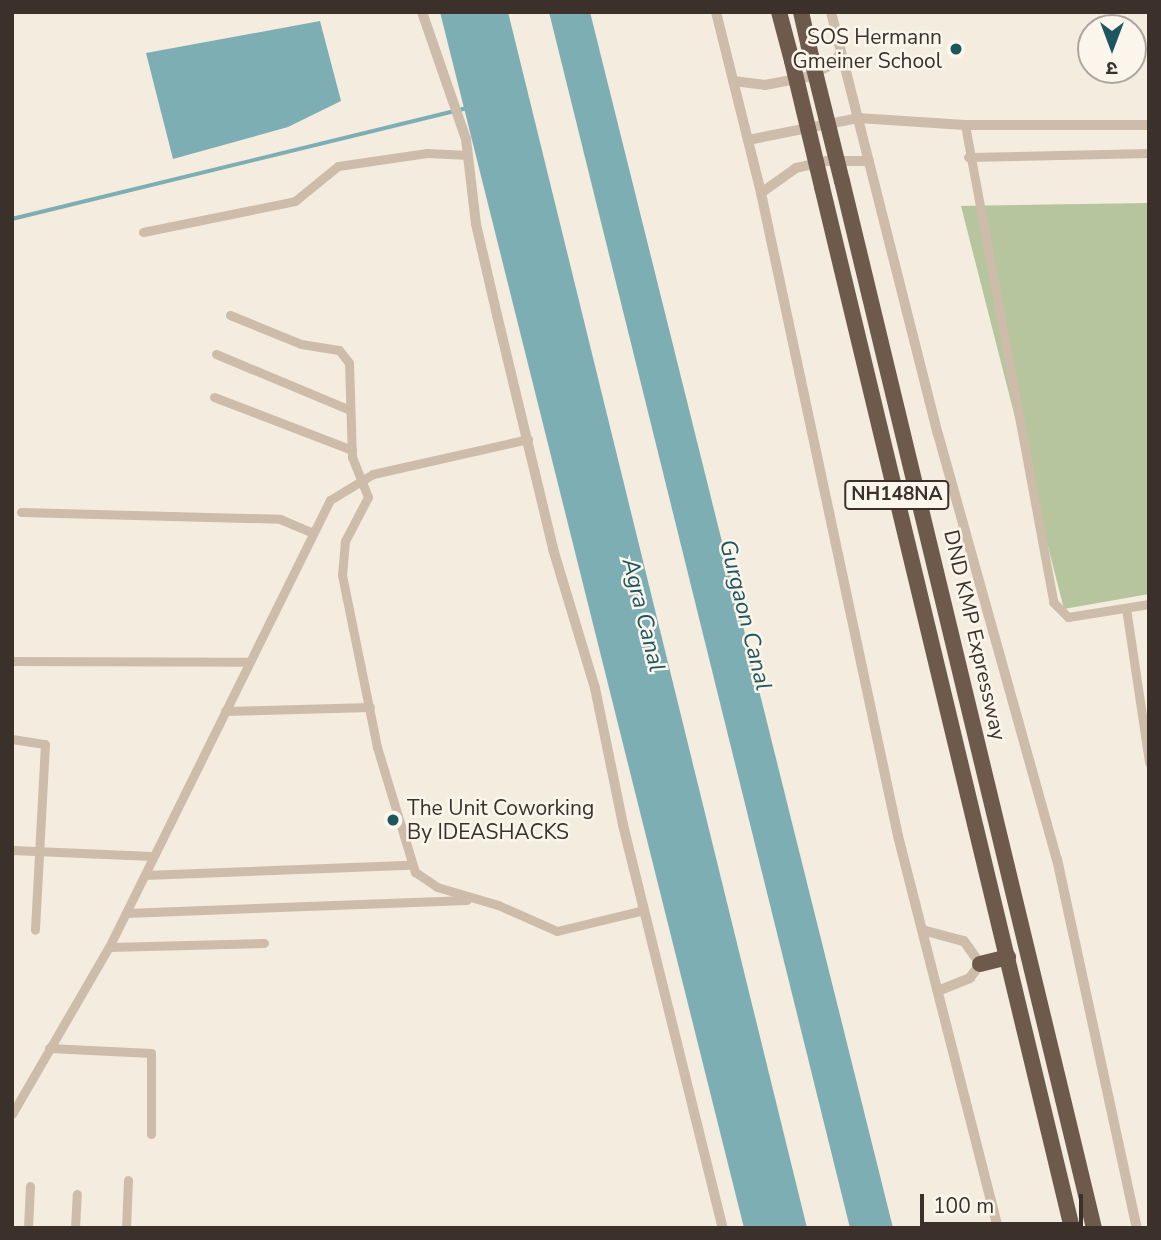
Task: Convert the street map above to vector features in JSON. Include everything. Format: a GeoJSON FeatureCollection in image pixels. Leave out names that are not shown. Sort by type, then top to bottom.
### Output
{"type":"FeatureCollection","features":[{"type":"Feature","properties":{"kind":"highway","name":"DND KMP Expressway"},"geometry":{"type":"LineString","coordinates":[[779,12],[1072,1228]]}},
{"type":"Feature","properties":{"kind":"highway","name":"DND KMP Expressway"},"geometry":{"type":"LineString","coordinates":[[801,12],[1094,1228]]}},
{"type":"Feature","properties":{"kind":"highway"},"geometry":{"type":"LineString","coordinates":[[981,964],[1008,957]]}},
{"type":"Feature","properties":{"kind":"street"},"geometry":{"type":"LineString","coordinates":[[422,12],[454,93],[466,139],[476,224],[562,583],[595,688],[644,910],[723,1228]]}},
{"type":"Feature","properties":{"kind":"street"},"geometry":{"type":"LineString","coordinates":[[716,12],[761,193],[898,836],[926,931],[938,991],[998,1228]]}},
{"type":"Feature","properties":{"kind":"street"},"geometry":{"type":"LineString","coordinates":[[831,12],[938,434],[1057,859],[1137,1228]]}},
{"type":"Feature","properties":{"kind":"street"},"geometry":{"type":"LineString","coordinates":[[733,81],[765,85],[807,77],[834,64],[841,52]]}},
{"type":"Feature","properties":{"kind":"street"},"geometry":{"type":"LineString","coordinates":[[748,140],[858,118],[965,125],[1149,125]]}},
{"type":"Feature","properties":{"kind":"street"},"geometry":{"type":"LineString","coordinates":[[965,125],[968,157],[1053,602],[1068,617],[1149,604]]}},
{"type":"Feature","properties":{"kind":"street"},"geometry":{"type":"LineString","coordinates":[[968,157],[1149,153]]}},
{"type":"Feature","properties":{"kind":"street"},"geometry":{"type":"LineString","coordinates":[[143,232],[295,201],[338,166],[404,155],[468,155]]}},
{"type":"Feature","properties":{"kind":"street"},"geometry":{"type":"LineString","coordinates":[[761,193],[796,168],[827,160],[869,161]]}},
{"type":"Feature","properties":{"kind":"street"},"geometry":{"type":"LineString","coordinates":[[230,315],[301,344],[343,352],[349,363],[352,450],[368,500],[341,557],[370,707],[410,865],[437,887],[557,931],[644,910]]}},
{"type":"Feature","properties":{"kind":"street"},"geometry":{"type":"LineString","coordinates":[[216,354],[350,410]]}},
{"type":"Feature","properties":{"kind":"street"},"geometry":{"type":"LineString","coordinates":[[215,397],[352,450]]}},
{"type":"Feature","properties":{"kind":"street"},"geometry":{"type":"LineString","coordinates":[[12,1114],[15,1103],[109,947],[310,532],[330,500],[373,474],[528,439]]}},
{"type":"Feature","properties":{"kind":"street"},"geometry":{"type":"LineString","coordinates":[[21,512],[280,519],[310,532]]}},
{"type":"Feature","properties":{"kind":"street"},"geometry":{"type":"LineString","coordinates":[[1126,608],[1149,762]]}},
{"type":"Feature","properties":{"kind":"street"},"geometry":{"type":"LineString","coordinates":[[12,662],[248,662]]}},
{"type":"Feature","properties":{"kind":"street"},"geometry":{"type":"LineString","coordinates":[[225,711],[370,707]]}},
{"type":"Feature","properties":{"kind":"street"},"geometry":{"type":"LineString","coordinates":[[12,739],[45,744],[35,930]]}},
{"type":"Feature","properties":{"kind":"street"},"geometry":{"type":"LineString","coordinates":[[12,850],[152,856]]}},
{"type":"Feature","properties":{"kind":"street"},"geometry":{"type":"LineString","coordinates":[[145,874],[410,865]]}},
{"type":"Feature","properties":{"kind":"street"},"geometry":{"type":"LineString","coordinates":[[126,914],[477,900]]}},
{"type":"Feature","properties":{"kind":"street"},"geometry":{"type":"LineString","coordinates":[[926,931],[964,941],[981,964],[970,978],[938,991]]}},
{"type":"Feature","properties":{"kind":"street"},"geometry":{"type":"LineString","coordinates":[[109,947],[264,943]]}},
{"type":"Feature","properties":{"kind":"street"},"geometry":{"type":"LineString","coordinates":[[48,1048],[151,1053],[151,1135]]}},
{"type":"Feature","properties":{"kind":"street"},"geometry":{"type":"LineString","coordinates":[[126,1228],[128,1180]]}},
{"type":"Feature","properties":{"kind":"street"},"geometry":{"type":"LineString","coordinates":[[28,1228],[30,1186]]}},
{"type":"Feature","properties":{"kind":"street"},"geometry":{"type":"LineString","coordinates":[[75,1228],[77,1194]]}},
{"type":"Feature","properties":{"kind":"green space"},"geometry":{"type":"Polygon","coordinates":[[[1149,203],[1149,594],[1064,609],[961,206],[1149,203]]]}},
{"type":"Feature","properties":{"kind":"water","name":"Agra Canal"},"geometry":{"type":"Polygon","coordinates":[[[440,12],[508,12],[807,1228],[744,1228],[440,12]]]}},
{"type":"Feature","properties":{"kind":"water"},"geometry":{"type":"Polygon","coordinates":[[[549,12],[590,12],[893,1228],[850,1228],[549,12]]]}},
{"type":"Feature","properties":{"kind":"water"},"geometry":{"type":"Polygon","coordinates":[[[320,21],[341,101],[288,127],[173,159],[146,53],[320,21]]]}},
{"type":"Feature","properties":{"kind":"waterway"},"geometry":{"type":"LineString","coordinates":[[12,219],[467,108]]}},
{"type":"Feature","properties":{"kind":"place","name":"SOS Hermann Gmeiner School"},"geometry":{"type":"Point","coordinates":[956,49]}},
{"type":"Feature","properties":{"kind":"place","name":"The Unit Coworking By IDEASHACKS"},"geometry":{"type":"Point","coordinates":[393,820]}},
{"type":"Feature","properties":{"kind":"water label","name":"Gurgaon Canal"},"geometry":{"type":"Point","coordinates":[745,615]}}]}
